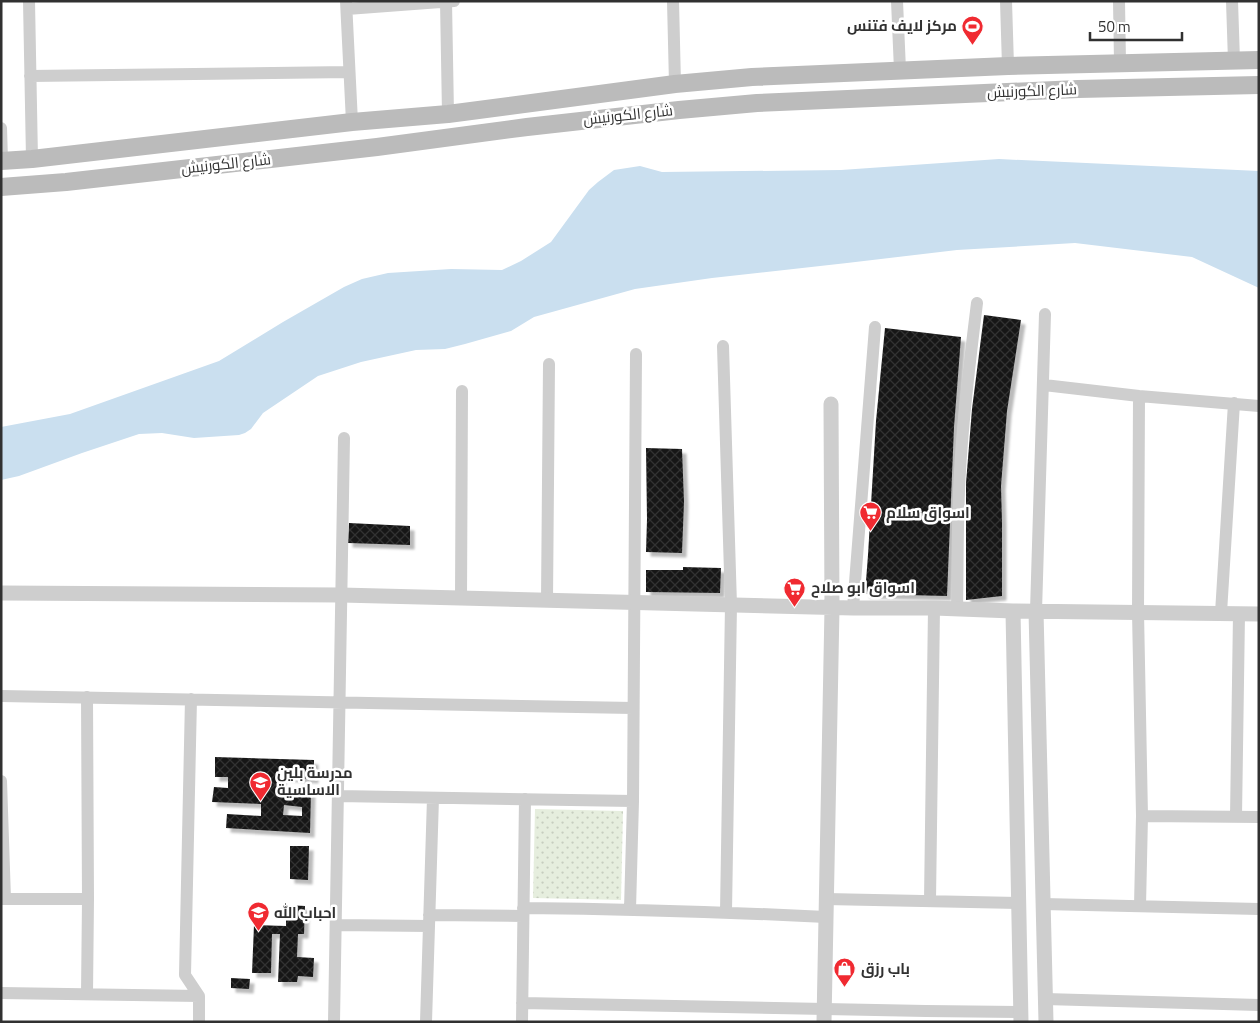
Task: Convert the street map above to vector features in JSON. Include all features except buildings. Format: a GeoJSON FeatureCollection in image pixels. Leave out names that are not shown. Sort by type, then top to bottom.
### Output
{"type":"FeatureCollection","features":[{"type":"Feature","properties":{"kind":"main road","name":"شارع الكورنيش"},"geometry":{"type":"LineString","coordinates":[[2,160],[32,159],[352,122],[448,114],[675,84],[752,77],[1008,66],[1259,60]]}},
{"type":"Feature","properties":{"kind":"main road","name":"شارع الكورنيش"},"geometry":{"type":"LineString","coordinates":[[1,187],[66,182],[377,147],[527,127],[756,102],[1078,89],[1259,85]]}},
{"type":"Feature","properties":{"kind":"main road"},"geometry":{"type":"LineString","coordinates":[[220,137],[224,164]]}},
{"type":"Feature","properties":{"kind":"street"},"geometry":{"type":"LineString","coordinates":[[29,1],[32,159]]}},
{"type":"Feature","properties":{"kind":"street"},"geometry":{"type":"LineString","coordinates":[[446,1],[448,114]]}},
{"type":"Feature","properties":{"kind":"street"},"geometry":{"type":"LineString","coordinates":[[352,122],[346,5],[454,1]]}},
{"type":"Feature","properties":{"kind":"street"},"geometry":{"type":"LineString","coordinates":[[672,1],[675,84]]}},
{"type":"Feature","properties":{"kind":"street"},"geometry":{"type":"LineString","coordinates":[[898,1],[900,70]]}},
{"type":"Feature","properties":{"kind":"street"},"geometry":{"type":"LineString","coordinates":[[1006,1],[1008,66]]}},
{"type":"Feature","properties":{"kind":"street"},"geometry":{"type":"LineString","coordinates":[[1120,1],[1120,63]]}},
{"type":"Feature","properties":{"kind":"street"},"geometry":{"type":"LineString","coordinates":[[1232,1],[1234,61]]}},
{"type":"Feature","properties":{"kind":"street"},"geometry":{"type":"LineString","coordinates":[[30,76],[349,72]]}},
{"type":"Feature","properties":{"kind":"street"},"geometry":{"type":"LineString","coordinates":[[1,128],[2,160]]}},
{"type":"Feature","properties":{"kind":"street"},"geometry":{"type":"LineString","coordinates":[[957,609],[962,441],[977,303]]}},
{"type":"Feature","properties":{"kind":"street"},"geometry":{"type":"LineString","coordinates":[[1046,314],[1036,611],[1046,1022]]}},
{"type":"Feature","properties":{"kind":"street"},"geometry":{"type":"LineString","coordinates":[[852,608],[875,327]]}},
{"type":"Feature","properties":{"kind":"street"},"geometry":{"type":"LineString","coordinates":[[723,346],[731,605],[726,912]]}},
{"type":"Feature","properties":{"kind":"street"},"geometry":{"type":"LineString","coordinates":[[630,909],[633,801],[636,354]]}},
{"type":"Feature","properties":{"kind":"street"},"geometry":{"type":"LineString","coordinates":[[548,600],[549,364]]}},
{"type":"Feature","properties":{"kind":"street"},"geometry":{"type":"LineString","coordinates":[[1044,385],[1139,396],[1259,406]]}},
{"type":"Feature","properties":{"kind":"street"},"geometry":{"type":"LineString","coordinates":[[461,598],[462,391]]}},
{"type":"Feature","properties":{"kind":"street"},"geometry":{"type":"LineString","coordinates":[[1139,396],[1138,612],[1142,816],[1140,906]]}},
{"type":"Feature","properties":{"kind":"street"},"geometry":{"type":"LineString","coordinates":[[1221,613],[1234,403]]}},
{"type":"Feature","properties":{"kind":"street"},"geometry":{"type":"LineString","coordinates":[[824,1016],[832,608],[831,404]]}},
{"type":"Feature","properties":{"kind":"street"},"geometry":{"type":"LineString","coordinates":[[334,1022],[344,438]]}},
{"type":"Feature","properties":{"kind":"street"},"geometry":{"type":"LineString","coordinates":[[1,593],[461,598],[832,608],[1259,614]]}},
{"type":"Feature","properties":{"kind":"street"},"geometry":{"type":"LineString","coordinates":[[930,901],[934,608]]}},
{"type":"Feature","properties":{"kind":"street"},"geometry":{"type":"LineString","coordinates":[[522,1003],[824,1016],[1021,1017],[1013,611]]}},
{"type":"Feature","properties":{"kind":"street"},"geometry":{"type":"LineString","coordinates":[[1236,817],[1239,614]]}},
{"type":"Feature","properties":{"kind":"street"},"geometry":{"type":"LineString","coordinates":[[1,696],[633,708]]}},
{"type":"Feature","properties":{"kind":"street"},"geometry":{"type":"LineString","coordinates":[[87,698],[87,994]]}},
{"type":"Feature","properties":{"kind":"street"},"geometry":{"type":"LineString","coordinates":[[191,699],[185,975],[199,996],[199,1022]]}},
{"type":"Feature","properties":{"kind":"street"},"geometry":{"type":"LineString","coordinates":[[1,781],[3,899],[88,899]]}},
{"type":"Feature","properties":{"kind":"street"},"geometry":{"type":"LineString","coordinates":[[338,796],[633,801]]}},
{"type":"Feature","properties":{"kind":"street"},"geometry":{"type":"LineString","coordinates":[[426,1022],[433,798]]}},
{"type":"Feature","properties":{"kind":"street"},"geometry":{"type":"LineString","coordinates":[[522,1022],[525,799]]}},
{"type":"Feature","properties":{"kind":"street"},"geometry":{"type":"LineString","coordinates":[[1142,816],[1259,817]]}},
{"type":"Feature","properties":{"kind":"street"},"geometry":{"type":"LineString","coordinates":[[826,899],[1019,903]]}},
{"type":"Feature","properties":{"kind":"street"},"geometry":{"type":"LineString","coordinates":[[1043,904],[1259,909]]}},
{"type":"Feature","properties":{"kind":"street"},"geometry":{"type":"LineString","coordinates":[[336,925],[429,921],[523,912],[630,909],[826,918]]}},
{"type":"Feature","properties":{"kind":"street"},"geometry":{"type":"LineString","coordinates":[[1,993],[199,996]]}},
{"type":"Feature","properties":{"kind":"street"},"geometry":{"type":"LineString","coordinates":[[1045,999],[1259,1005]]}},
{"type":"Feature","properties":{"kind":"green space"},"geometry":{"type":"Polygon","coordinates":[[[535,809],[623,811],[621,900],[533,898],[535,809]]]}},
{"type":"Feature","properties":{"kind":"water"},"geometry":{"type":"Polygon","coordinates":[[[999,159],[1259,171],[1259,288],[1192,257],[1075,243],[957,250],[712,278],[635,289],[534,317],[511,331],[465,344],[445,349],[416,350],[361,362],[318,376],[263,413],[251,429],[239,435],[194,438],[162,433],[139,434],[19,476],[1,480],[1,427],[70,414],[219,361],[344,287],[362,279],[388,273],[451,269],[502,270],[521,261],[551,242],[589,190],[614,170],[640,166],[662,172],[841,170],[999,159]]]}},
{"type":"Feature","properties":{"kind":"place","name":"مركز لايف فتنس"},"geometry":{"type":"Point","coordinates":[973,45]}},
{"type":"Feature","properties":{"kind":"place","name":"اسواق سلام"},"geometry":{"type":"Point","coordinates":[870,532]}},
{"type":"Feature","properties":{"kind":"place","name":"اسواق ابو صلاح"},"geometry":{"type":"Point","coordinates":[795,607]}},
{"type":"Feature","properties":{"kind":"place","name":"مدرسة بلين الاساسية"},"geometry":{"type":"Point","coordinates":[261,801]}},
{"type":"Feature","properties":{"kind":"place","name":"احباب الله"},"geometry":{"type":"Point","coordinates":[258,932]}},
{"type":"Feature","properties":{"kind":"place","name":"باب رزق"},"geometry":{"type":"Point","coordinates":[845,988]}}]}
